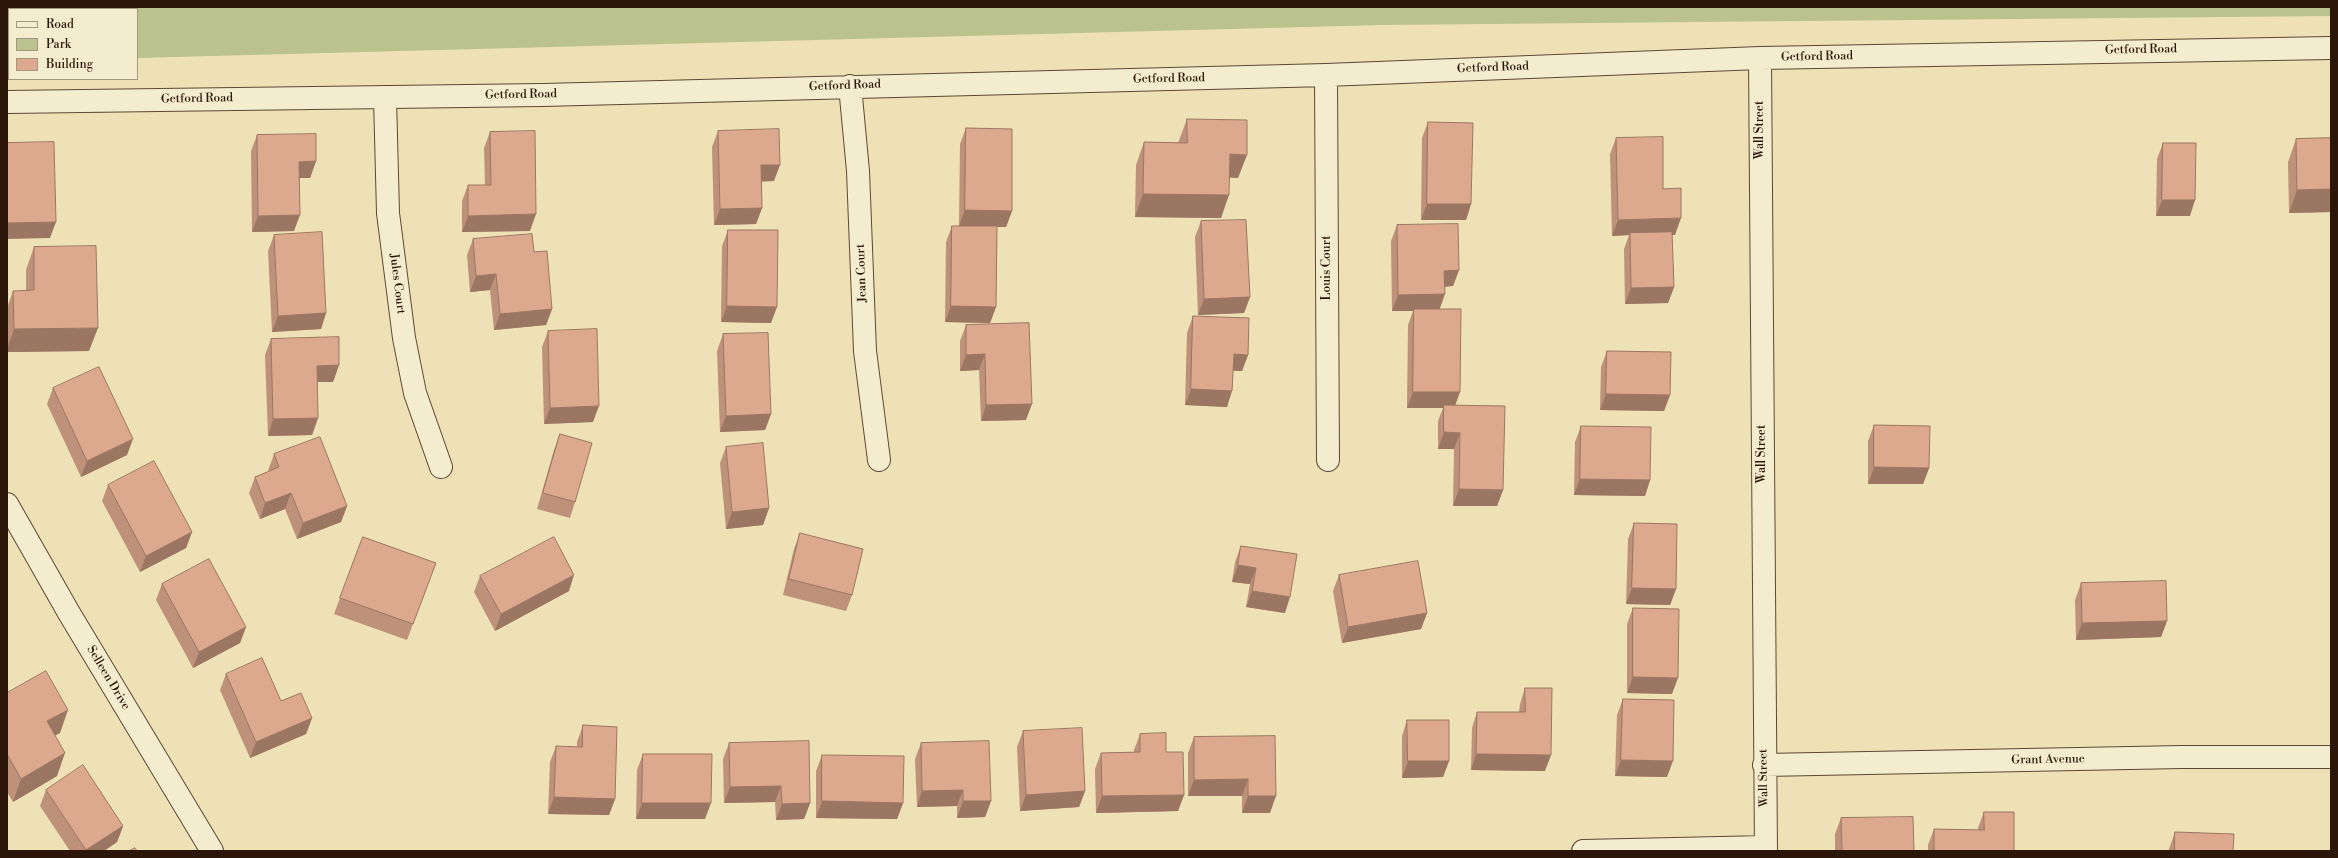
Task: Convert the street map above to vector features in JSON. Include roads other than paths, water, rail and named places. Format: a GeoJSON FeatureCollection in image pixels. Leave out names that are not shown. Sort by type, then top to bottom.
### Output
{"type":"FeatureCollection","features":[{"type":"Feature","properties":{"kind":"street","name":"Getford Road"},"geometry":{"type":"LineString","coordinates":[[7,102],[543,95],[1326,75],[1760,58],[2331,48]]}},
{"type":"Feature","properties":{"kind":"street","name":"Wall Street"},"geometry":{"type":"LineString","coordinates":[[1760,58],[1764,765],[1766,849]]}},
{"type":"Feature","properties":{"kind":"street","name":"Louis Court"},"geometry":{"type":"LineString","coordinates":[[1326,75],[1328,460]]}},
{"type":"Feature","properties":{"kind":"street","name":"Jean Court"},"geometry":{"type":"LineString","coordinates":[[850,86],[858,171],[865,351],[879,460]]}},
{"type":"Feature","properties":{"kind":"street","name":"Jules Court"},"geometry":{"type":"LineString","coordinates":[[385,96],[388,213],[404,338],[415,393],[441,467]]}},
{"type":"Feature","properties":{"kind":"street","name":"Selleen Drive"},"geometry":{"type":"LineString","coordinates":[[7,504],[69,612],[212,851]]}},
{"type":"Feature","properties":{"kind":"street","name":"Grant Avenue"},"geometry":{"type":"LineString","coordinates":[[1764,765],[2182,757],[2331,757]]}},
{"type":"Feature","properties":{"kind":"street"},"geometry":{"type":"LineString","coordinates":[[1583,851],[1766,849]]}}]}
